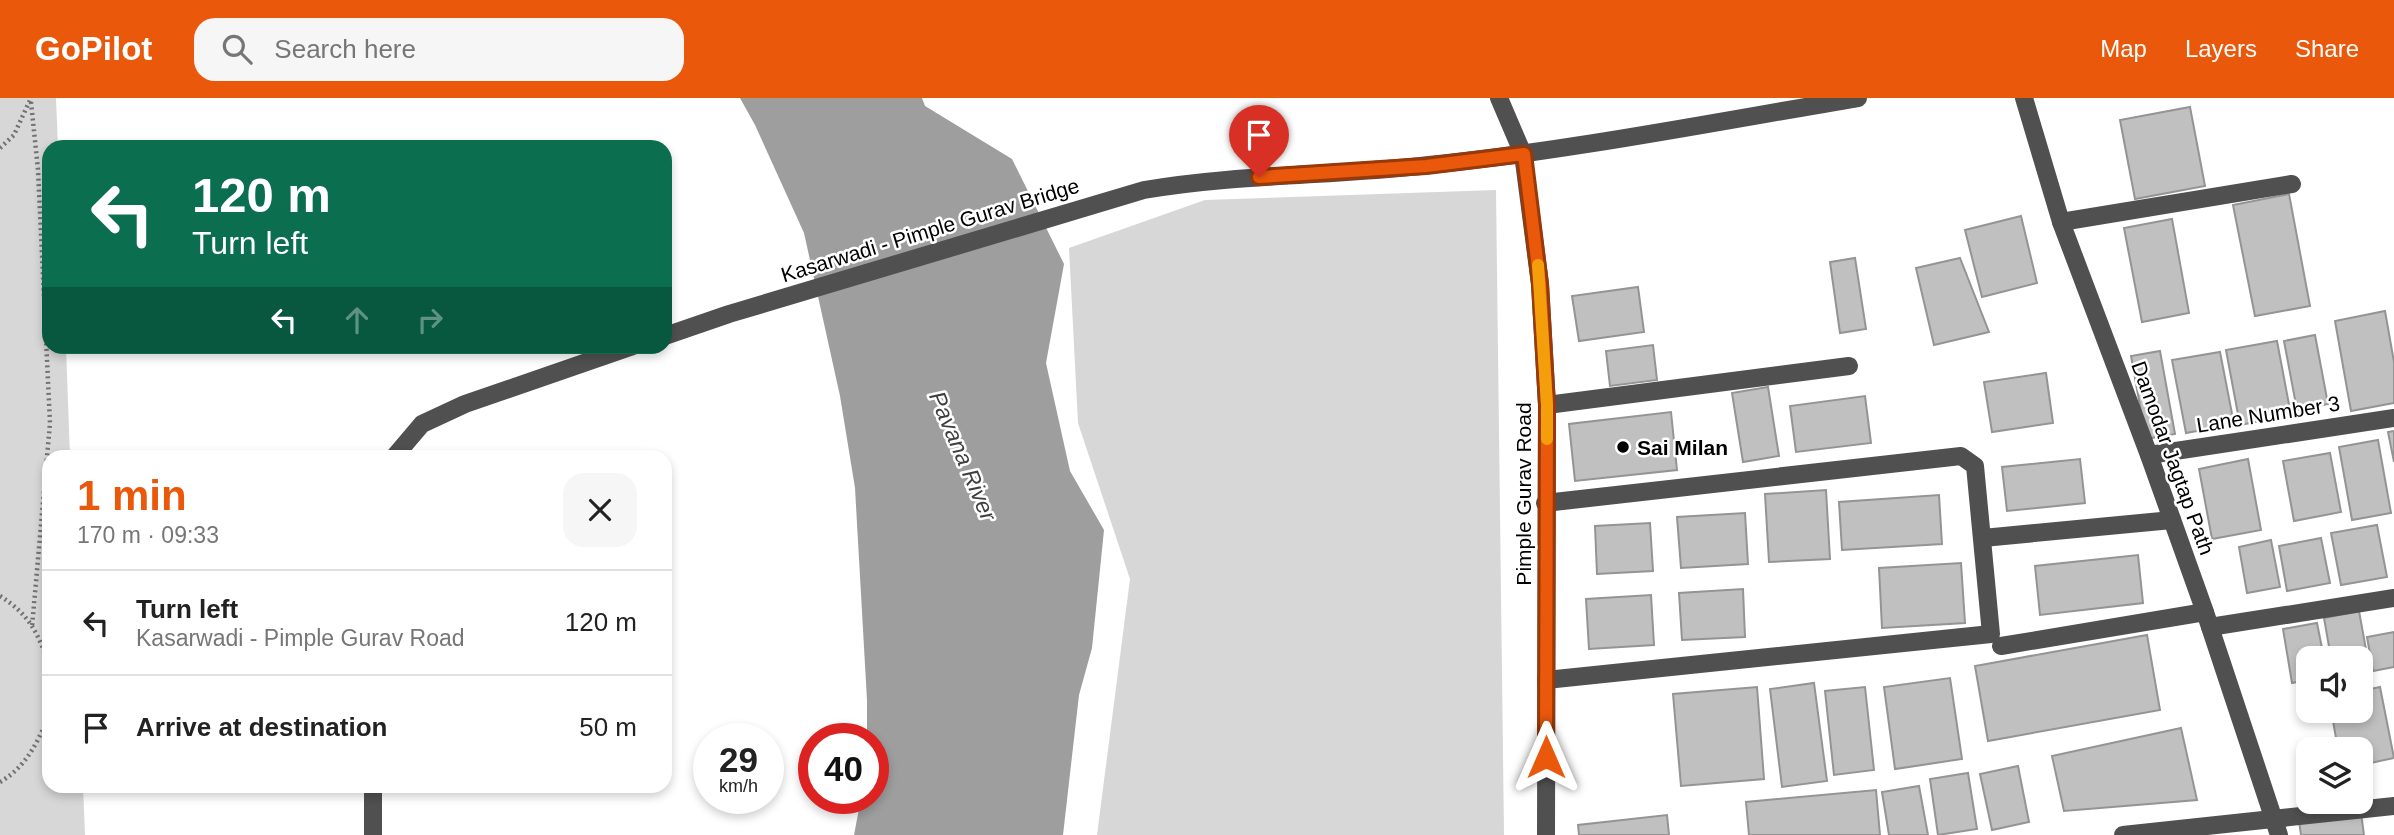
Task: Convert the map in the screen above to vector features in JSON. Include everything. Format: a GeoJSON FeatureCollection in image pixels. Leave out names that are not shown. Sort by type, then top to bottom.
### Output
{"type":"FeatureCollection","features":[{"type":"Feature","properties":{"kind":"street","name":"Pimple Gurav Road"},"geometry":{"type":"LineString","coordinates":[[1499,98],[1524,154],[1540,284],[1547,405],[1546,835]]}},
{"type":"Feature","properties":{"kind":"street","name":"Kasarwadi - Pimple Gurav Bridge"},"geometry":{"type":"LineString","coordinates":[[672,334],[729,314],[1144,190],[1189,182],[1426,166],[1524,154],[1858,98]]}},
{"type":"Feature","properties":{"kind":"street","name":"Damodar Jagtap Path"},"geometry":{"type":"LineString","coordinates":[[2024,98],[2061,222],[2149,455],[2276,827]]}},
{"type":"Feature","properties":{"kind":"street"},"geometry":{"type":"LineString","coordinates":[[2061,222],[2292,184]]}},
{"type":"Feature","properties":{"kind":"street"},"geometry":{"type":"LineString","coordinates":[[400,450],[422,424],[465,404],[610,354]]}},
{"type":"Feature","properties":{"kind":"street"},"geometry":{"type":"LineString","coordinates":[[1547,405],[1849,366]]}},
{"type":"Feature","properties":{"kind":"street","name":"Lane Number 3"},"geometry":{"type":"LineString","coordinates":[[2149,455],[2394,418]]}},
{"type":"Feature","properties":{"kind":"street"},"geometry":{"type":"LineString","coordinates":[[1545,503],[1961,456],[1975,466],[1991,634],[1546,680]]}},
{"type":"Feature","properties":{"kind":"street"},"geometry":{"type":"LineString","coordinates":[[1983,538],[2172,520]]}},
{"type":"Feature","properties":{"kind":"street"},"geometry":{"type":"LineString","coordinates":[[2001,646],[2394,598]]}},
{"type":"Feature","properties":{"kind":"street"},"geometry":{"type":"LineString","coordinates":[[373,793],[373,835]]}},
{"type":"Feature","properties":{"kind":"street"},"geometry":{"type":"LineString","coordinates":[[2123,835],[2276,827],[2394,806]]}},
{"type":"Feature","properties":{"kind":"path"},"geometry":{"type":"LineString","coordinates":[[0,148],[14,135],[31,100]]}},
{"type":"Feature","properties":{"kind":"path"},"geometry":{"type":"LineString","coordinates":[[31,100],[42,255]]}},
{"type":"Feature","properties":{"kind":"path"},"geometry":{"type":"LineString","coordinates":[[47,354],[50,424],[48,450]]}},
{"type":"Feature","properties":{"kind":"path"},"geometry":{"type":"LineString","coordinates":[[32,627],[42,514]]}},
{"type":"Feature","properties":{"kind":"path"},"geometry":{"type":"LineString","coordinates":[[0,596],[17,607],[42,644]]}},
{"type":"Feature","properties":{"kind":"path"},"geometry":{"type":"LineString","coordinates":[[0,782],[10,776],[36,748],[42,733]]}},
{"type":"Feature","properties":{"kind":"shaded area"},"geometry":{"type":"Polygon","coordinates":[[[0,98],[56,98],[58,140],[42,140],[42,354],[66,354],[70,450],[42,450],[42,793],[83,793],[85,835],[0,835],[0,98]]]}},
{"type":"Feature","properties":{"kind":"shaded area"},"geometry":{"type":"Polygon","coordinates":[[[1496,190],[1504,835],[1097,835],[1130,579],[1078,423],[1069,248],[1205,200],[1496,190]]]}},
{"type":"Feature","properties":{"kind":"water","name":"Pavana River"},"geometry":{"type":"Polygon","coordinates":[[[740,98],[922,98],[925,106],[1012,159],[1064,264],[1046,363],[1070,471],[1104,530],[1092,648],[1079,695],[1063,835],[854,835],[858,814],[889,814],[889,723],[867,723],[855,488],[840,396],[804,233],[740,98]]]}},
{"type":"Feature","properties":{"kind":"building"},"geometry":{"type":"Polygon","coordinates":[[[2190,107],[2205,186],[2135,199],[2120,120],[2190,107]]]}},
{"type":"Feature","properties":{"kind":"building"},"geometry":{"type":"Polygon","coordinates":[[[2289,194],[2310,306],[2255,316],[2233,205],[2289,194]]]}},
{"type":"Feature","properties":{"kind":"building"},"geometry":{"type":"Polygon","coordinates":[[[2021,216],[2037,283],[1982,297],[1965,230],[2021,216]]]}},
{"type":"Feature","properties":{"kind":"building"},"geometry":{"type":"Polygon","coordinates":[[[2172,219],[2189,313],[2142,322],[2124,228],[2172,219]]]}},
{"type":"Feature","properties":{"kind":"building"},"geometry":{"type":"Polygon","coordinates":[[[1855,258],[1866,329],[1840,333],[1830,262],[1855,258]]]}},
{"type":"Feature","properties":{"kind":"building"},"geometry":{"type":"Polygon","coordinates":[[[1960,258],[1989,332],[1934,345],[1916,268],[1960,258]]]}},
{"type":"Feature","properties":{"kind":"building"},"geometry":{"type":"Polygon","coordinates":[[[1638,287],[1644,332],[1579,341],[1572,296],[1638,287]]]}},
{"type":"Feature","properties":{"kind":"building"},"geometry":{"type":"Polygon","coordinates":[[[2385,311],[2394,362],[2394,403],[2351,411],[2335,321],[2385,311]]]}},
{"type":"Feature","properties":{"kind":"building"},"geometry":{"type":"Polygon","coordinates":[[[2315,335],[2328,404],[2297,410],[2284,341],[2315,335]]]}},
{"type":"Feature","properties":{"kind":"building"},"geometry":{"type":"Polygon","coordinates":[[[2277,341],[2291,415],[2240,425],[2226,350],[2277,341]]]}},
{"type":"Feature","properties":{"kind":"building"},"geometry":{"type":"Polygon","coordinates":[[[1653,345],[1657,380],[1610,386],[1606,351],[1653,345]]]}},
{"type":"Feature","properties":{"kind":"building"},"geometry":{"type":"Polygon","coordinates":[[[2160,351],[2175,434],[2146,439],[2131,356],[2160,351]]]}},
{"type":"Feature","properties":{"kind":"building"},"geometry":{"type":"Polygon","coordinates":[[[2220,352],[2234,424],[2186,433],[2172,360],[2220,352]]]}},
{"type":"Feature","properties":{"kind":"building"},"geometry":{"type":"Polygon","coordinates":[[[2046,373],[2053,423],[1992,432],[1984,382],[2046,373]]]}},
{"type":"Feature","properties":{"kind":"building"},"geometry":{"type":"Polygon","coordinates":[[[1768,387],[1779,456],[1743,462],[1732,393],[1768,387]]]}},
{"type":"Feature","properties":{"kind":"building"},"geometry":{"type":"Polygon","coordinates":[[[1865,396],[1871,443],[1796,452],[1790,406],[1865,396]]]}},
{"type":"Feature","properties":{"kind":"building","name":"Sai Milan"},"geometry":{"type":"Polygon","coordinates":[[[1671,412],[1677,470],[1575,481],[1569,424],[1671,412]]]}},
{"type":"Feature","properties":{"kind":"building"},"geometry":{"type":"Polygon","coordinates":[[[2394,431],[2394,462],[2388,432],[2394,431]]]}},
{"type":"Feature","properties":{"kind":"building"},"geometry":{"type":"Polygon","coordinates":[[[2378,440],[2391,513],[2352,520],[2339,447],[2378,440]]]}},
{"type":"Feature","properties":{"kind":"building"},"geometry":{"type":"Polygon","coordinates":[[[2330,453],[2341,512],[2294,521],[2283,461],[2330,453]]]}},
{"type":"Feature","properties":{"kind":"building"},"geometry":{"type":"Polygon","coordinates":[[[2080,459],[2085,503],[2007,511],[2002,467],[2080,459]]]}},
{"type":"Feature","properties":{"kind":"building"},"geometry":{"type":"Polygon","coordinates":[[[2248,459],[2261,530],[2212,539],[2199,469],[2248,459]]]}},
{"type":"Feature","properties":{"kind":"building"},"geometry":{"type":"Polygon","coordinates":[[[1826,490],[1830,559],[1769,562],[1765,494],[1826,490]]]}},
{"type":"Feature","properties":{"kind":"building"},"geometry":{"type":"Polygon","coordinates":[[[1939,495],[1942,544],[1842,550],[1839,502],[1939,495]]]}},
{"type":"Feature","properties":{"kind":"building"},"geometry":{"type":"Polygon","coordinates":[[[1745,513],[1748,564],[1681,568],[1677,517],[1745,513]]]}},
{"type":"Feature","properties":{"kind":"building"},"geometry":{"type":"Polygon","coordinates":[[[1650,523],[1653,571],[1597,574],[1595,526],[1650,523]]]}},
{"type":"Feature","properties":{"kind":"building"},"geometry":{"type":"Polygon","coordinates":[[[2377,525],[2387,577],[2341,585],[2331,533],[2377,525]]]}},
{"type":"Feature","properties":{"kind":"building"},"geometry":{"type":"Polygon","coordinates":[[[2321,538],[2330,583],[2287,591],[2279,546],[2321,538]]]}},
{"type":"Feature","properties":{"kind":"building"},"geometry":{"type":"Polygon","coordinates":[[[2271,540],[2280,587],[2247,593],[2239,547],[2271,540]]]}},
{"type":"Feature","properties":{"kind":"building"},"geometry":{"type":"Polygon","coordinates":[[[2138,555],[2143,603],[2040,615],[2035,566],[2138,555]]]}},
{"type":"Feature","properties":{"kind":"building"},"geometry":{"type":"Polygon","coordinates":[[[1961,563],[1965,623],[1882,628],[1879,568],[1961,563]]]}},
{"type":"Feature","properties":{"kind":"building"},"geometry":{"type":"Polygon","coordinates":[[[1743,589],[1745,637],[1682,640],[1679,593],[1743,589]]]}},
{"type":"Feature","properties":{"kind":"building"},"geometry":{"type":"Polygon","coordinates":[[[1651,595],[1654,645],[1589,649],[1586,599],[1651,595]]]}},
{"type":"Feature","properties":{"kind":"building"},"geometry":{"type":"Polygon","coordinates":[[[2359,611],[2365,646],[2329,646],[2324,618],[2359,611]]]}},
{"type":"Feature","properties":{"kind":"building"},"geometry":{"type":"Polygon","coordinates":[[[2317,623],[2322,646],[2296,646],[2296,682],[2292,683],[2283,629],[2317,623]]]}},
{"type":"Feature","properties":{"kind":"building"},"geometry":{"type":"Polygon","coordinates":[[[2394,632],[2394,667],[2373,671],[2373,646],[2369,646],[2367,637],[2394,632]]]}},
{"type":"Feature","properties":{"kind":"building"},"geometry":{"type":"Polygon","coordinates":[[[2147,635],[2160,710],[1988,741],[1975,666],[2147,635]]]}},
{"type":"Feature","properties":{"kind":"building"},"geometry":{"type":"Polygon","coordinates":[[[1950,678],[1962,759],[1895,769],[1884,687],[1950,678]]]}},
{"type":"Feature","properties":{"kind":"building"},"geometry":{"type":"Polygon","coordinates":[[[1814,683],[1827,781],[1782,787],[1770,689],[1814,683]]]}},
{"type":"Feature","properties":{"kind":"building"},"geometry":{"type":"Polygon","coordinates":[[[1757,687],[1764,779],[1681,786],[1673,694],[1757,687]]]}},
{"type":"Feature","properties":{"kind":"building"},"geometry":{"type":"Polygon","coordinates":[[[1865,687],[1874,770],[1834,775],[1825,691],[1865,687]]]}},
{"type":"Feature","properties":{"kind":"building"},"geometry":{"type":"Polygon","coordinates":[[[2380,687],[2394,758],[2373,762],[2373,737],[2336,737],[2333,723],[2373,723],[2373,688],[2380,687]]]}},
{"type":"Feature","properties":{"kind":"building"},"geometry":{"type":"Polygon","coordinates":[[[2181,728],[2197,800],[2064,811],[2052,756],[2181,728]]]}},
{"type":"Feature","properties":{"kind":"building"},"geometry":{"type":"Polygon","coordinates":[[[2018,766],[2029,822],[1992,830],[1980,774],[2018,766]]]}},
{"type":"Feature","properties":{"kind":"building"},"geometry":{"type":"Polygon","coordinates":[[[1968,773],[1977,829],[1938,835],[1930,779],[1968,773]]]}},
{"type":"Feature","properties":{"kind":"building"},"geometry":{"type":"Polygon","coordinates":[[[1919,786],[1928,835],[1889,835],[1882,792],[1919,786]]]}},
{"type":"Feature","properties":{"kind":"building"},"geometry":{"type":"Polygon","coordinates":[[[1876,790],[1880,835],[1749,835],[1746,802],[1876,790]]]}},
{"type":"Feature","properties":{"kind":"building"},"geometry":{"type":"Polygon","coordinates":[[[2361,814],[2364,835],[2301,835],[2299,821],[2361,814]]]}},
{"type":"Feature","properties":{"kind":"building"},"geometry":{"type":"Polygon","coordinates":[[[1667,815],[1669,835],[1579,835],[1578,825],[1667,815]]]}},
{"type":"Feature","properties":{"kind":"slow traffic"},"geometry":{"type":"LineString","coordinates":[[1538,265],[1547,439]]}},
{"type":"Feature","properties":{"kind":"place","name":"Sai Milan"},"geometry":{"type":"Point","coordinates":[1623,447]}},
{"type":"Feature","properties":{"kind":"route"},"geometry":{"type":"LineString","coordinates":[[1259,177],[1426,166],[1524,154],[1540,284],[1547,405],[1546,757]]}}]}
